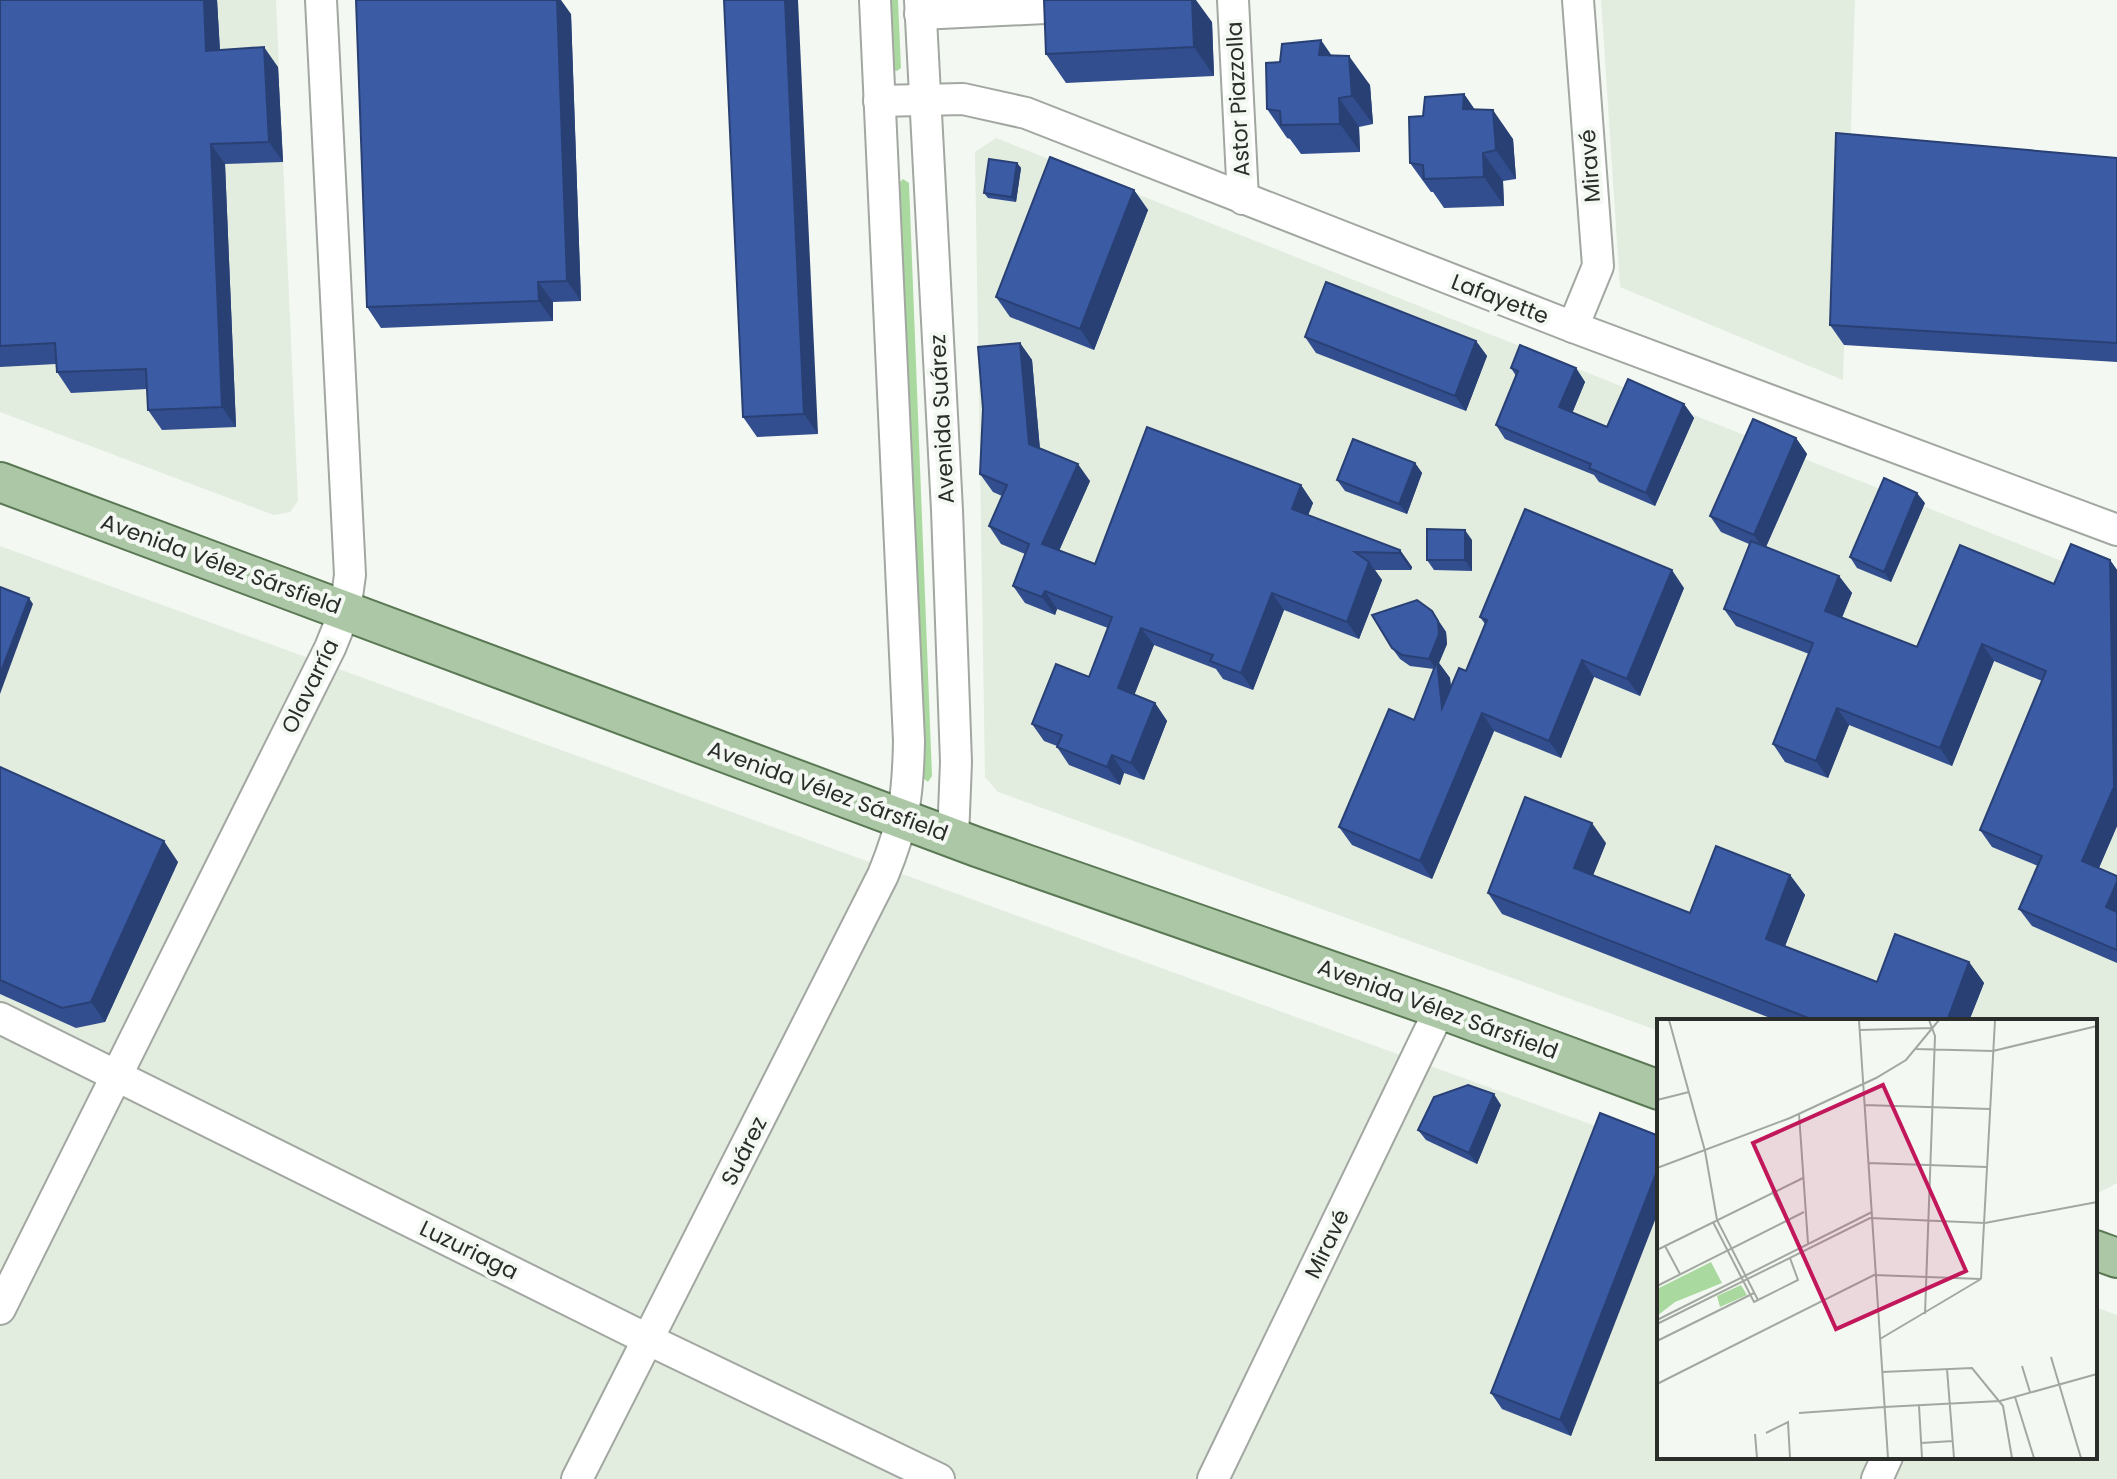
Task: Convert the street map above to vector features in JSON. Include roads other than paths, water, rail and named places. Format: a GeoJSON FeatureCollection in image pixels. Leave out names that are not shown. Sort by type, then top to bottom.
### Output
{"type":"FeatureCollection","features":[{"type":"Feature","properties":{"kind":"main road","name":"Avenida Vélez Sársfield"},"geometry":{"type":"LineString","coordinates":[[0,482],[902,820],[1440,1009],[1657,1089]]}},
{"type":"Feature","properties":{"kind":"main road"},"geometry":{"type":"LineString","coordinates":[[2097,1251],[2117,1258]]}},
{"type":"Feature","properties":{"kind":"street","name":"Olavarría"},"geometry":{"type":"LineString","coordinates":[[0,1309],[330,648],[345,611],[350,575],[321,0]]}},
{"type":"Feature","properties":{"kind":"street"},"geometry":{"type":"LineString","coordinates":[[875,0],[909,741],[908,791],[902,820]]}},
{"type":"Feature","properties":{"kind":"street","name":"Astor Piazzolla"},"geometry":{"type":"LineString","coordinates":[[1233,0],[1243,199]]}},
{"type":"Feature","properties":{"kind":"street","name":"Miravé"},"geometry":{"type":"LineString","coordinates":[[1573,327],[1598,266],[1578,0]]}},
{"type":"Feature","properties":{"kind":"street"},"geometry":{"type":"LineString","coordinates":[[920,7],[1108,5]]}},
{"type":"Feature","properties":{"kind":"street","name":"Avenida Suárez"},"geometry":{"type":"LineString","coordinates":[[920,7],[947,510],[956,762],[953,838]]}},
{"type":"Feature","properties":{"kind":"street","name":"Lafayette"},"geometry":{"type":"LineString","coordinates":[[879,101],[963,99],[1026,113],[1573,327],[2117,530]]}},
{"type":"Feature","properties":{"kind":"street","name":"Suárez"},"geometry":{"type":"LineString","coordinates":[[577,1479],[883,875],[902,820]]}},
{"type":"Feature","properties":{"kind":"street","name":"Miravé"},"geometry":{"type":"LineString","coordinates":[[1213,1479],[1440,1009]]}},
{"type":"Feature","properties":{"kind":"street","name":"Luzuriaga"},"geometry":{"type":"LineString","coordinates":[[0,1018],[649,1340],[939,1479]]}},
{"type":"Feature","properties":{"kind":"street"},"geometry":{"type":"LineString","coordinates":[[1877,1479],[1886,1459]]}}]}
